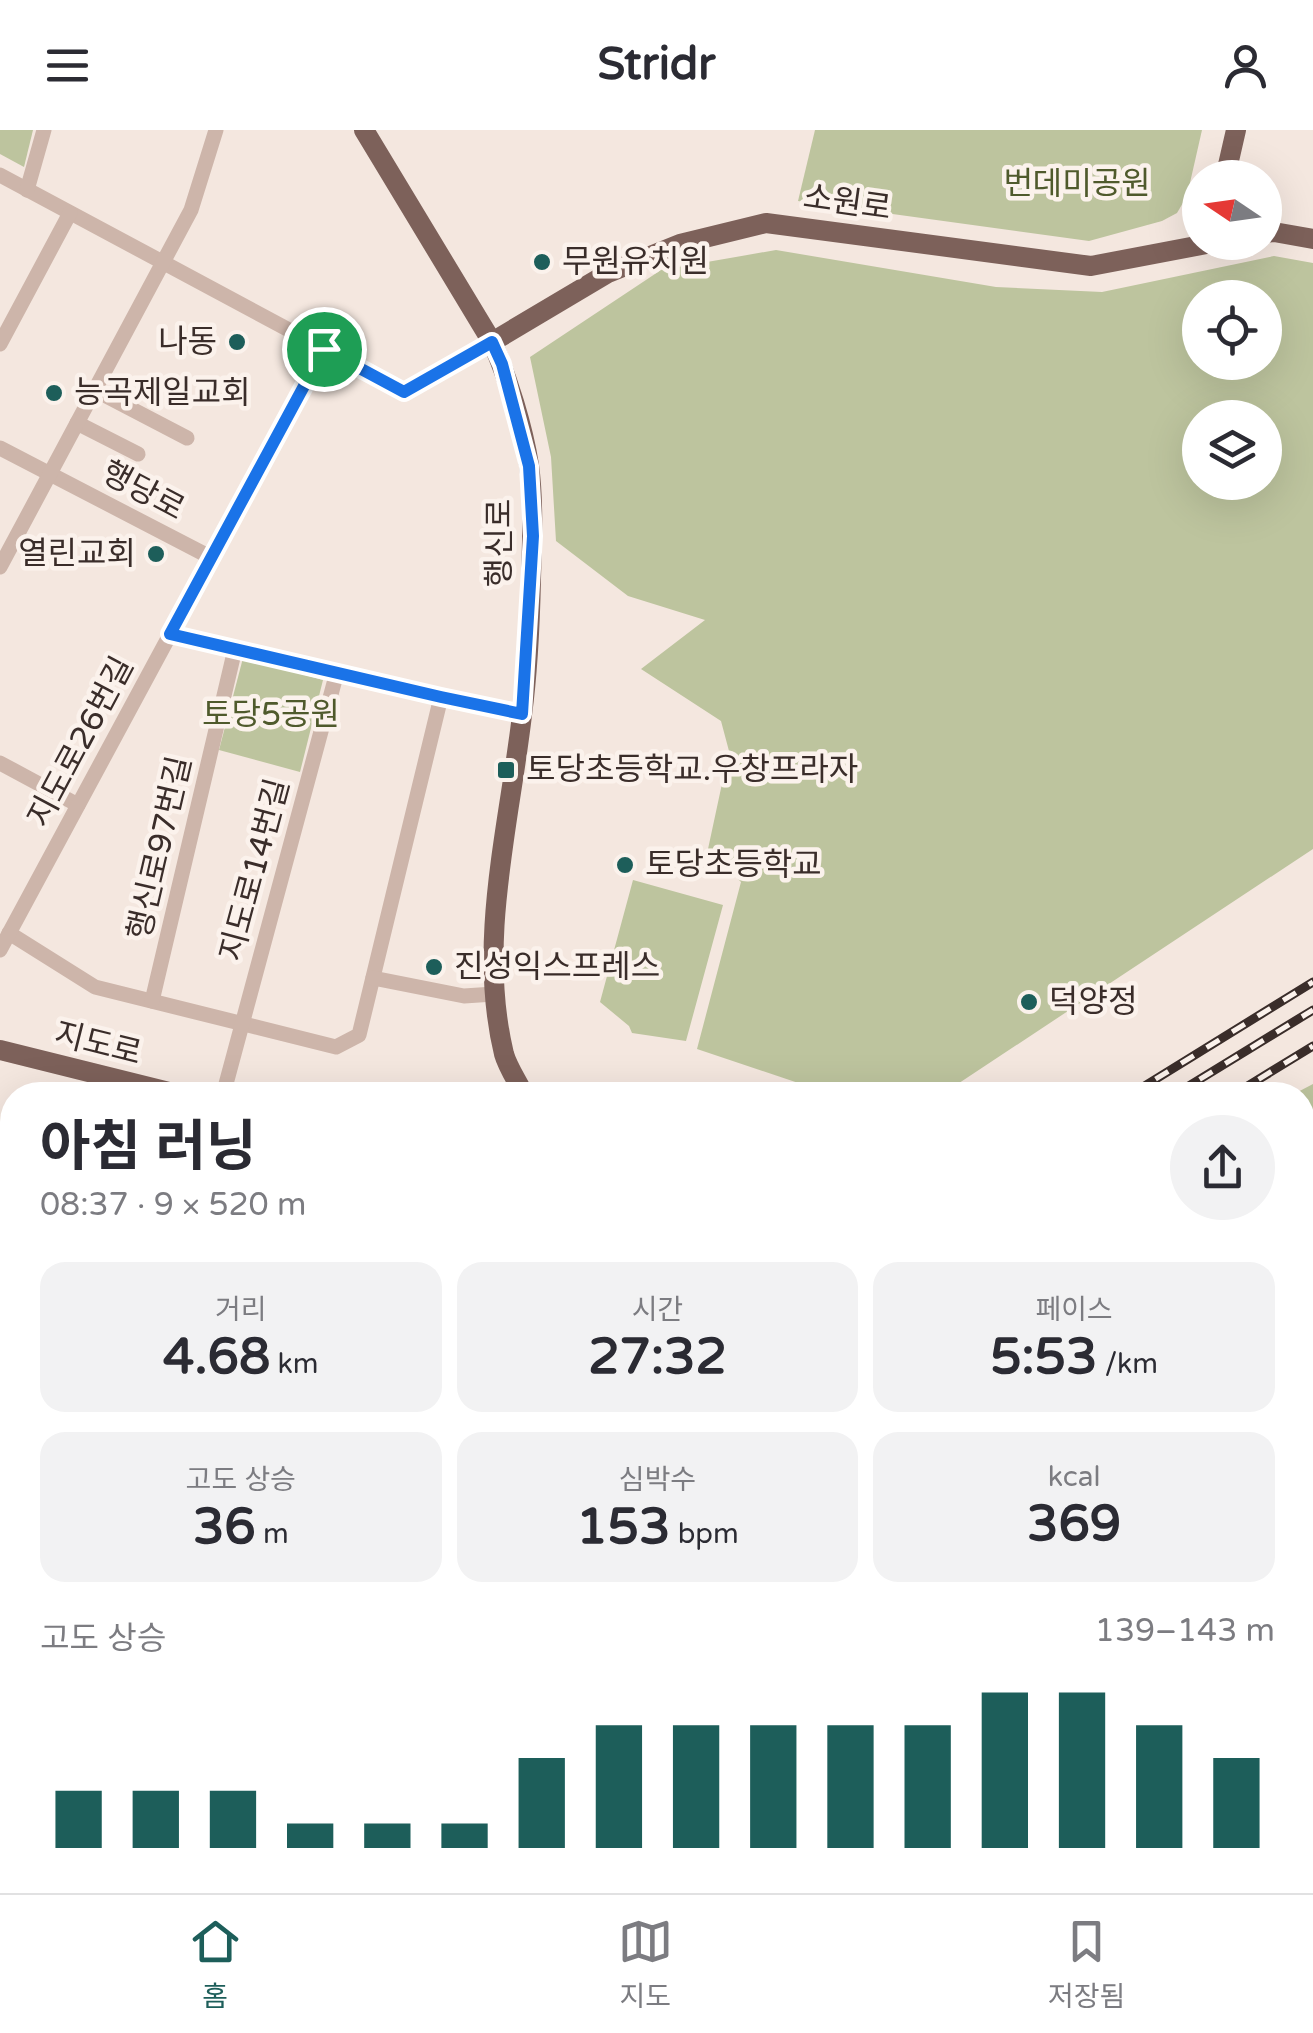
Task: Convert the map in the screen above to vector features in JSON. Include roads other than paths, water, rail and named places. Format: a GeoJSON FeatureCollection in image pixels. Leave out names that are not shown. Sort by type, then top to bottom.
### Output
{"type":"FeatureCollection","features":[{"type":"Feature","properties":{"kind":"main road","name":"행신로"},"geometry":{"type":"LineString","coordinates":[[364,130],[492,342],[502,364],[529,466],[533,536],[522,714],[497,885],[494,994],[505,1058],[517,1082]]}},
{"type":"Feature","properties":{"kind":"main road"},"geometry":{"type":"LineString","coordinates":[[1228,160],[1236,130]]}},
{"type":"Feature","properties":{"kind":"main road","name":"소원로"},"geometry":{"type":"LineString","coordinates":[[492,342],[608,273],[680,244],[766,222],[1091,266],[1182,249]]}},
{"type":"Feature","properties":{"kind":"main road"},"geometry":{"type":"LineString","coordinates":[[1282,233],[1313,239]]}},
{"type":"Feature","properties":{"kind":"main road","name":"지도로"},"geometry":{"type":"LineString","coordinates":[[0,1050],[129,1082]]}},
{"type":"Feature","properties":{"kind":"street"},"geometry":{"type":"LineString","coordinates":[[28,190],[44,130]]}},
{"type":"Feature","properties":{"kind":"street","name":"행당로"},"geometry":{"type":"LineString","coordinates":[[0,567],[191,210],[216,130]]}},
{"type":"Feature","properties":{"kind":"street"},"geometry":{"type":"LineString","coordinates":[[0,175],[404,392],[492,342]]}},
{"type":"Feature","properties":{"kind":"street"},"geometry":{"type":"LineString","coordinates":[[0,344],[70,212]]}},
{"type":"Feature","properties":{"kind":"street","name":"지도로26번길"},"geometry":{"type":"LineString","coordinates":[[0,950],[324,349]]}},
{"type":"Feature","properties":{"kind":"street"},"geometry":{"type":"LineString","coordinates":[[95,390],[187,438]]}},
{"type":"Feature","properties":{"kind":"street"},"geometry":{"type":"LineString","coordinates":[[77,423],[138,454]]}},
{"type":"Feature","properties":{"kind":"street","name":"행당로"},"geometry":{"type":"LineString","coordinates":[[0,448],[212,558]]}},
{"type":"Feature","properties":{"kind":"street"},"geometry":{"type":"LineString","coordinates":[[170,634],[522,714]]}},
{"type":"Feature","properties":{"kind":"street","name":"행신로97번길"},"geometry":{"type":"LineString","coordinates":[[152,1001],[236,649]]}},
{"type":"Feature","properties":{"kind":"street","name":"지도로14번길"},"geometry":{"type":"LineString","coordinates":[[226,1082],[337,672]]}},
{"type":"Feature","properties":{"kind":"street"},"geometry":{"type":"LineString","coordinates":[[9,932],[95,987],[336,1047],[359,1035],[441,697]]}},
{"type":"Feature","properties":{"kind":"street"},"geometry":{"type":"LineString","coordinates":[[0,763],[78,805]]}},
{"type":"Feature","properties":{"kind":"street"},"geometry":{"type":"LineString","coordinates":[[373,978],[464,996],[494,994]]}},
{"type":"Feature","properties":{"kind":"railway"},"geometry":{"type":"LineString","coordinates":[[1151,1082],[1313,982]]}},
{"type":"Feature","properties":{"kind":"railway"},"geometry":{"type":"LineString","coordinates":[[1195,1082],[1313,1010]]}},
{"type":"Feature","properties":{"kind":"railway"},"geometry":{"type":"LineString","coordinates":[[1254,1082],[1313,1046]]}},
{"type":"Feature","properties":{"kind":"place","name":"무원유치원"},"geometry":{"type":"Point","coordinates":[542,262]}},
{"type":"Feature","properties":{"kind":"place","name":"나동"},"geometry":{"type":"Point","coordinates":[237,342]}},
{"type":"Feature","properties":{"kind":"place","name":"능곡제일교회"},"geometry":{"type":"Point","coordinates":[54,393]}},
{"type":"Feature","properties":{"kind":"place","name":"열린교회"},"geometry":{"type":"Point","coordinates":[156,554]}},
{"type":"Feature","properties":{"kind":"place","name":"토당초등학교.우창프라자"},"geometry":{"type":"Point","coordinates":[506,770]}},
{"type":"Feature","properties":{"kind":"place","name":"토당초등학교"},"geometry":{"type":"Point","coordinates":[625,865]}},
{"type":"Feature","properties":{"kind":"place","name":"진성익스프레스"},"geometry":{"type":"Point","coordinates":[434,967]}},
{"type":"Feature","properties":{"kind":"place","name":"덕양정"},"geometry":{"type":"Point","coordinates":[1029,1002]}},
{"type":"Feature","properties":{"kind":"park label","name":"번데미공원"},"geometry":{"type":"Point","coordinates":[1077,184]}},
{"type":"Feature","properties":{"kind":"park label","name":"토당5공원"},"geometry":{"type":"Point","coordinates":[271,715]}}]}
